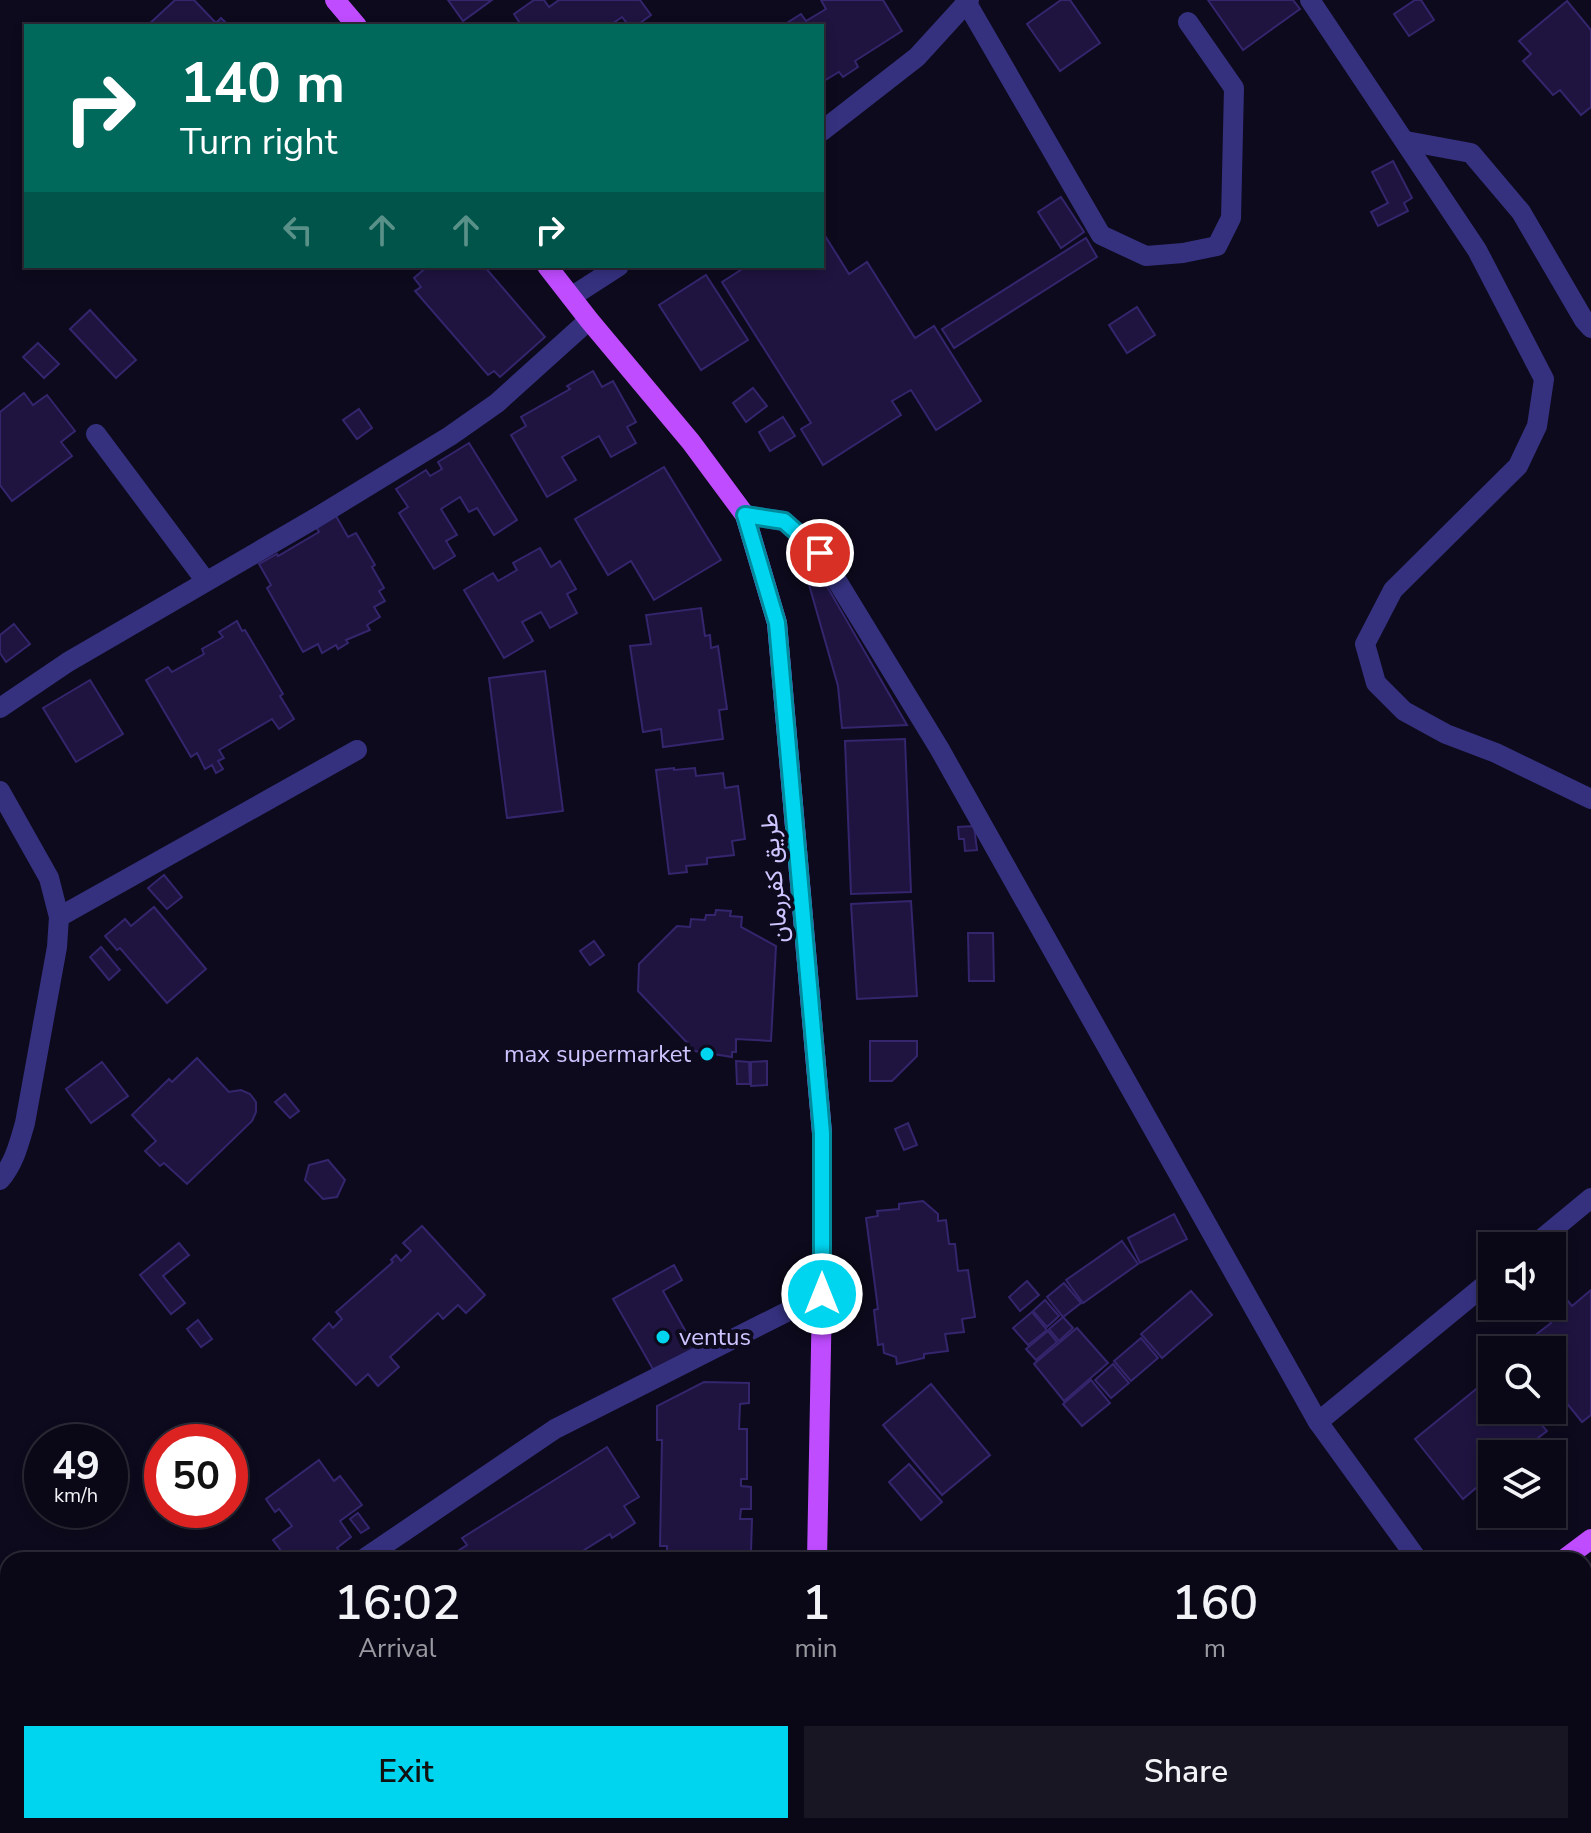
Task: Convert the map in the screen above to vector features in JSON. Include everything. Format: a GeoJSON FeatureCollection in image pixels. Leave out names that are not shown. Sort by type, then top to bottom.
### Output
{"type":"FeatureCollection","features":[{"type":"Feature","properties":{"kind":"main road"},"geometry":{"type":"LineString","coordinates":[[335,0],[355,24]]}},
{"type":"Feature","properties":{"kind":"main road","name":"طريق كفررمان"},"geometry":{"type":"LineString","coordinates":[[549,268],[691,442],[745,515],[777,623],[822,1133],[817,1552]]}},
{"type":"Feature","properties":{"kind":"main road"},"geometry":{"type":"LineString","coordinates":[[1574,1552],[1591,1539]]}},
{"type":"Feature","properties":{"kind":"street"},"geometry":{"type":"LineString","coordinates":[[1310,0],[1477,250],[1544,379],[1537,426],[1518,466],[1393,590],[1365,644],[1376,683],[1404,711],[1446,734],[1496,753],[1591,799]]}},
{"type":"Feature","properties":{"kind":"street"},"geometry":{"type":"LineString","coordinates":[[824,129],[917,57],[967,1],[1101,235],[1146,256],[1217,246],[1231,218],[1234,88],[1188,22]]}},
{"type":"Feature","properties":{"kind":"street"},"geometry":{"type":"LineString","coordinates":[[1406,141],[1471,153],[1521,212],[1591,328]]}},
{"type":"Feature","properties":{"kind":"street"},"geometry":{"type":"LineString","coordinates":[[571,297],[616,268]]}},
{"type":"Feature","properties":{"kind":"street"},"geometry":{"type":"LineString","coordinates":[[0,708],[68,662],[450,436],[497,403],[589,320]]}},
{"type":"Feature","properties":{"kind":"street"},"geometry":{"type":"LineString","coordinates":[[96,434],[205,580]]}},
{"type":"Feature","properties":{"kind":"street"},"geometry":{"type":"LineString","coordinates":[[745,515],[784,521],[820,553],[844,590],[939,748],[1318,1422],[1412,1552]]}},
{"type":"Feature","properties":{"kind":"street"},"geometry":{"type":"LineString","coordinates":[[59,917],[357,750]]}},
{"type":"Feature","properties":{"kind":"street"},"geometry":{"type":"LineString","coordinates":[[0,791],[49,878],[59,917],[57,947],[25,1123],[17,1151],[0,1180]]}},
{"type":"Feature","properties":{"kind":"street"},"geometry":{"type":"LineString","coordinates":[[1550,1232],[1591,1198]]}},
{"type":"Feature","properties":{"kind":"street"},"geometry":{"type":"LineString","coordinates":[[1318,1422],[1478,1291]]}},
{"type":"Feature","properties":{"kind":"street"},"geometry":{"type":"LineString","coordinates":[[374,1552],[555,1429],[822,1294]]}},
{"type":"Feature","properties":{"kind":"building"},"geometry":{"type":"Polygon","coordinates":[[[175,0],[194,0],[216,23],[221,18],[227,24],[149,24],[175,0]]]}},
{"type":"Feature","properties":{"kind":"building"},"geometry":{"type":"Polygon","coordinates":[[[448,0],[492,0],[463,21],[448,0]]]}},
{"type":"Feature","properties":{"kind":"building"},"geometry":{"type":"Polygon","coordinates":[[[534,0],[544,0],[549,7],[559,0],[640,0],[651,15],[639,24],[627,24],[622,17],[612,24],[520,24],[514,14],[534,0]]]}},
{"type":"Feature","properties":{"kind":"building"},"geometry":{"type":"Polygon","coordinates":[[[821,0],[883,0],[902,31],[855,61],[858,67],[843,77],[839,72],[824,81],[824,24],[785,24],[801,14],[806,21],[826,9],[821,0]]]}},
{"type":"Feature","properties":{"kind":"building"},"geometry":{"type":"Polygon","coordinates":[[[1061,0],[1070,0],[1100,43],[1060,71],[1027,24],[1061,0]]]}},
{"type":"Feature","properties":{"kind":"building"},"geometry":{"type":"Polygon","coordinates":[[[1208,0],[1293,0],[1300,9],[1243,50],[1208,0]]]}},
{"type":"Feature","properties":{"kind":"building"},"geometry":{"type":"Polygon","coordinates":[[[1415,0],[1421,0],[1434,20],[1409,36],[1394,14],[1415,0]]]}},
{"type":"Feature","properties":{"kind":"building"},"geometry":{"type":"Polygon","coordinates":[[[1567,1],[1591,30],[1591,107],[1581,115],[1560,90],[1553,95],[1523,61],[1531,54],[1519,41],[1567,1]]]}},
{"type":"Feature","properties":{"kind":"building"},"geometry":{"type":"Polygon","coordinates":[[[1393,161],[1412,198],[1404,203],[1408,211],[1378,226],[1371,212],[1388,203],[1372,172],[1393,161]]]}},
{"type":"Feature","properties":{"kind":"building"},"geometry":{"type":"Polygon","coordinates":[[[1061,197],[1084,232],[1061,248],[1038,212],[1061,197]]]}},
{"type":"Feature","properties":{"kind":"building"},"geometry":{"type":"Polygon","coordinates":[[[824,234],[849,274],[867,262],[915,338],[934,326],[981,401],[936,430],[911,390],[892,401],[901,415],[823,465],[801,429],[811,423],[722,282],[744,268],[824,268],[824,234]]]}},
{"type":"Feature","properties":{"kind":"building"},"geometry":{"type":"Polygon","coordinates":[[[1086,238],[1097,257],[954,348],[942,329],[1086,238]]]}},
{"type":"Feature","properties":{"kind":"building"},"geometry":{"type":"Polygon","coordinates":[[[426,268],[486,268],[545,337],[500,377],[494,371],[488,375],[415,291],[421,287],[414,278],[426,268]]]}},
{"type":"Feature","properties":{"kind":"building"},"geometry":{"type":"Polygon","coordinates":[[[706,275],[748,340],[701,370],[659,305],[706,275]]]}},
{"type":"Feature","properties":{"kind":"building"},"geometry":{"type":"Polygon","coordinates":[[[1137,307],[1155,335],[1127,353],[1109,325],[1137,307]]]}},
{"type":"Feature","properties":{"kind":"building"},"geometry":{"type":"Polygon","coordinates":[[[90,310],[136,360],[116,378],[70,329],[90,310]]]}},
{"type":"Feature","properties":{"kind":"building"},"geometry":{"type":"Polygon","coordinates":[[[38,343],[59,364],[44,378],[23,357],[38,343]]]}},
{"type":"Feature","properties":{"kind":"building"},"geometry":{"type":"Polygon","coordinates":[[[593,371],[602,387],[613,381],[636,422],[627,427],[636,443],[611,457],[599,436],[562,457],[576,480],[547,497],[511,435],[526,426],[521,417],[570,389],[567,386],[593,371]]]}},
{"type":"Feature","properties":{"kind":"building"},"geometry":{"type":"Polygon","coordinates":[[[753,388],[767,406],[746,422],[733,403],[753,388]]]}},
{"type":"Feature","properties":{"kind":"building"},"geometry":{"type":"Polygon","coordinates":[[[24,393],[33,405],[47,395],[75,431],[61,442],[72,456],[12,501],[0,485],[0,412],[24,393]]]}},
{"type":"Feature","properties":{"kind":"building"},"geometry":{"type":"Polygon","coordinates":[[[359,409],[372,428],[357,439],[343,420],[359,409]]]}},
{"type":"Feature","properties":{"kind":"building"},"geometry":{"type":"Polygon","coordinates":[[[783,417],[795,436],[770,451],[759,432],[783,417]]]}},
{"type":"Feature","properties":{"kind":"building"},"geometry":{"type":"Polygon","coordinates":[[[469,443],[517,520],[494,535],[477,508],[469,512],[460,497],[441,509],[457,535],[446,541],[455,556],[434,569],[399,513],[408,507],[396,489],[426,470],[430,476],[442,469],[438,462],[469,443]]]}},
{"type":"Feature","properties":{"kind":"building"},"geometry":{"type":"Polygon","coordinates":[[[664,467],[721,560],[654,600],[631,561],[608,575],[575,519],[664,467]]]}},
{"type":"Feature","properties":{"kind":"building"},"geometry":{"type":"Polygon","coordinates":[[[336,516],[348,537],[356,533],[375,565],[372,567],[384,588],[379,591],[385,601],[374,607],[380,617],[367,625],[370,630],[346,640],[348,643],[338,649],[336,645],[322,653],[318,644],[303,652],[267,588],[271,585],[259,564],[319,532],[316,527],[336,516]]]}},
{"type":"Feature","properties":{"kind":"building"},"geometry":{"type":"Polygon","coordinates":[[[540,548],[551,567],[560,561],[576,589],[567,594],[577,613],[550,628],[541,612],[522,622],[533,641],[504,658],[464,590],[493,573],[498,581],[517,570],[513,563],[540,548]]]}},
{"type":"Feature","properties":{"kind":"building"},"geometry":{"type":"Polygon","coordinates":[[[817,569],[907,725],[842,728],[838,686],[806,574],[817,569]]]}},
{"type":"Feature","properties":{"kind":"building"},"geometry":{"type":"Polygon","coordinates":[[[701,608],[705,636],[710,635],[711,648],[718,646],[727,709],[719,710],[723,739],[663,747],[661,729],[643,732],[630,646],[651,644],[646,615],[701,608]]]}},
{"type":"Feature","properties":{"kind":"building"},"geometry":{"type":"Polygon","coordinates":[[[237,621],[283,694],[280,696],[294,719],[279,729],[272,719],[219,750],[224,758],[218,761],[223,769],[216,773],[212,765],[205,769],[197,753],[191,757],[146,680],[168,667],[172,672],[204,654],[202,649],[223,637],[219,632],[237,621]]]}},
{"type":"Feature","properties":{"kind":"building"},"geometry":{"type":"Polygon","coordinates":[[[14,624],[30,644],[6,662],[0,653],[0,635],[14,624]]]}},
{"type":"Feature","properties":{"kind":"building"},"geometry":{"type":"Polygon","coordinates":[[[545,671],[563,811],[507,818],[489,678],[545,671]]]}},
{"type":"Feature","properties":{"kind":"building"},"geometry":{"type":"Polygon","coordinates":[[[90,680],[123,734],[76,762],[43,708],[90,680]]]}},
{"type":"Feature","properties":{"kind":"building"},"geometry":{"type":"Polygon","coordinates":[[[905,739],[911,892],[851,894],[845,741],[905,739]]]}},
{"type":"Feature","properties":{"kind":"building"},"geometry":{"type":"Polygon","coordinates":[[[695,768],[696,776],[723,773],[725,788],[738,786],[745,839],[732,841],[734,855],[707,858],[707,864],[686,866],[687,872],[669,874],[656,770],[695,768]]]}},
{"type":"Feature","properties":{"kind":"building"},"geometry":{"type":"Polygon","coordinates":[[[974,826],[977,850],[965,851],[958,827],[974,826]]]}},
{"type":"Feature","properties":{"kind":"building"},"geometry":{"type":"Polygon","coordinates":[[[164,875],[182,897],[167,909],[148,888],[164,875]]]}},
{"type":"Feature","properties":{"kind":"building"},"geometry":{"type":"Polygon","coordinates":[[[911,901],[917,996],[857,999],[851,904],[911,901]]]}},
{"type":"Feature","properties":{"kind":"building"},"geometry":{"type":"Polygon","coordinates":[[[154,907],[206,969],[167,1003],[120,948],[117,950],[105,936],[125,919],[131,926],[154,907]]]}},
{"type":"Feature","properties":{"kind":"building"},"geometry":{"type":"Polygon","coordinates":[[[716,910],[731,911],[730,916],[742,917],[741,927],[776,946],[771,1041],[736,1039],[736,1052],[732,1052],[732,1057],[695,1051],[638,991],[639,964],[677,926],[690,927],[691,919],[705,920],[706,915],[715,915],[716,910]]]}},
{"type":"Feature","properties":{"kind":"building"},"geometry":{"type":"Polygon","coordinates":[[[968,933],[993,933],[994,981],[969,981],[968,933]]]}},
{"type":"Feature","properties":{"kind":"building"},"geometry":{"type":"Polygon","coordinates":[[[594,941],[604,955],[590,965],[580,951],[594,941]]]}},
{"type":"Feature","properties":{"kind":"building"},"geometry":{"type":"Polygon","coordinates":[[[101,947],[120,970],[109,980],[90,957],[101,947]]]}},
{"type":"Feature","properties":{"kind":"building"},"geometry":{"type":"Polygon","coordinates":[[[870,1041],[917,1041],[917,1056],[892,1081],[870,1081],[870,1041]]]}},
{"type":"Feature","properties":{"kind":"building"},"geometry":{"type":"Polygon","coordinates":[[[197,1058],[229,1092],[241,1090],[250,1094],[256,1102],[256,1112],[252,1121],[187,1184],[164,1163],[160,1166],[145,1151],[156,1141],[132,1115],[169,1079],[172,1082],[197,1058]]]}},
{"type":"Feature","properties":{"kind":"building"},"geometry":{"type":"Polygon","coordinates":[[[736,1061],[749,1062],[750,1084],[737,1084],[736,1061]]]}},
{"type":"Feature","properties":{"kind":"building"},"geometry":{"type":"Polygon","coordinates":[[[767,1061],[767,1085],[751,1086],[751,1062],[767,1061]]]}},
{"type":"Feature","properties":{"kind":"building"},"geometry":{"type":"Polygon","coordinates":[[[102,1062],[128,1096],[91,1123],[66,1089],[102,1062]]]}},
{"type":"Feature","properties":{"kind":"building"},"geometry":{"type":"Polygon","coordinates":[[[285,1094],[299,1111],[290,1118],[275,1102],[285,1094]]]}},
{"type":"Feature","properties":{"kind":"building"},"geometry":{"type":"Polygon","coordinates":[[[908,1123],[917,1145],[904,1150],[895,1129],[908,1123]]]}},
{"type":"Feature","properties":{"kind":"building"},"geometry":{"type":"Polygon","coordinates":[[[328,1160],[345,1180],[337,1197],[323,1199],[305,1180],[309,1165],[328,1160]]]}},
{"type":"Feature","properties":{"kind":"building"},"geometry":{"type":"Polygon","coordinates":[[[923,1201],[938,1214],[938,1221],[946,1220],[949,1244],[955,1244],[958,1271],[968,1270],[975,1317],[962,1319],[964,1332],[945,1334],[948,1351],[924,1354],[924,1358],[897,1364],[896,1357],[884,1353],[883,1344],[878,1345],[874,1310],[878,1309],[866,1218],[878,1216],[877,1211],[899,1209],[899,1204],[923,1201]]]}},
{"type":"Feature","properties":{"kind":"building"},"geometry":{"type":"Polygon","coordinates":[[[1174,1214],[1187,1239],[1140,1263],[1128,1238],[1174,1214]]]}},
{"type":"Feature","properties":{"kind":"building"},"geometry":{"type":"Polygon","coordinates":[[[422,1226],[485,1295],[466,1313],[458,1305],[443,1319],[438,1313],[390,1357],[399,1367],[378,1386],[368,1374],[356,1385],[313,1339],[329,1323],[333,1328],[342,1319],[336,1312],[393,1262],[391,1260],[396,1255],[401,1261],[411,1251],[403,1243],[422,1226]]]}},
{"type":"Feature","properties":{"kind":"building"},"geometry":{"type":"Polygon","coordinates":[[[1122,1241],[1138,1264],[1083,1303],[1066,1280],[1122,1241]]]}},
{"type":"Feature","properties":{"kind":"building"},"geometry":{"type":"Polygon","coordinates":[[[179,1243],[189,1255],[163,1276],[185,1303],[171,1314],[140,1275],[179,1243]]]}},
{"type":"Feature","properties":{"kind":"building"},"geometry":{"type":"Polygon","coordinates":[[[674,1265],[682,1280],[663,1291],[695,1348],[654,1371],[613,1299],[674,1265]]]}},
{"type":"Feature","properties":{"kind":"building"},"geometry":{"type":"Polygon","coordinates":[[[1027,1281],[1039,1295],[1020,1311],[1009,1297],[1027,1281]]]}},
{"type":"Feature","properties":{"kind":"building"},"geometry":{"type":"Polygon","coordinates":[[[1064,1283],[1081,1303],[1063,1317],[1047,1297],[1064,1283]]]}},
{"type":"Feature","properties":{"kind":"building"},"geometry":{"type":"Polygon","coordinates":[[[1591,1290],[1591,1415],[1582,1422],[1566,1402],[1566,1336],[1534,1336],[1551,1323],[1549,1320],[1566,1320],[1566,1299],[1572,1306],[1591,1290]]]}},
{"type":"Feature","properties":{"kind":"building"},"geometry":{"type":"Polygon","coordinates":[[[1191,1291],[1212,1315],[1162,1358],[1141,1334],[1191,1291]]]}},
{"type":"Feature","properties":{"kind":"building"},"geometry":{"type":"Polygon","coordinates":[[[1045,1300],[1059,1316],[1047,1327],[1033,1311],[1045,1300]]]}},
{"type":"Feature","properties":{"kind":"building"},"geometry":{"type":"Polygon","coordinates":[[[1032,1312],[1047,1330],[1028,1345],[1013,1328],[1032,1312]]]}},
{"type":"Feature","properties":{"kind":"building"},"geometry":{"type":"Polygon","coordinates":[[[1063,1317],[1073,1328],[1059,1341],[1049,1329],[1063,1317]]]}},
{"type":"Feature","properties":{"kind":"building"},"geometry":{"type":"Polygon","coordinates":[[[198,1320],[212,1339],[201,1347],[187,1329],[198,1320]]]}},
{"type":"Feature","properties":{"kind":"building"},"geometry":{"type":"Polygon","coordinates":[[[1077,1328],[1108,1363],[1064,1401],[1034,1364],[1077,1328]]]}},
{"type":"Feature","properties":{"kind":"building"},"geometry":{"type":"Polygon","coordinates":[[[1048,1331],[1057,1342],[1036,1360],[1026,1349],[1048,1331]]]}},
{"type":"Feature","properties":{"kind":"building"},"geometry":{"type":"Polygon","coordinates":[[[1141,1338],[1158,1358],[1131,1381],[1114,1361],[1141,1338]]]}},
{"type":"Feature","properties":{"kind":"building"},"geometry":{"type":"Polygon","coordinates":[[[1113,1364],[1129,1383],[1111,1398],[1095,1380],[1113,1364]]]}},
{"type":"Feature","properties":{"kind":"building"},"geometry":{"type":"Polygon","coordinates":[[[1091,1380],[1110,1403],[1082,1426],[1063,1404],[1091,1380]]]}},
{"type":"Feature","properties":{"kind":"building"},"geometry":{"type":"Polygon","coordinates":[[[704,1382],[749,1383],[749,1403],[740,1404],[739,1429],[747,1429],[747,1479],[741,1479],[741,1486],[751,1487],[751,1509],[741,1509],[740,1519],[752,1519],[751,1551],[667,1552],[667,1546],[660,1546],[662,1440],[657,1440],[657,1406],[704,1382]]]}},
{"type":"Feature","properties":{"kind":"building"},"geometry":{"type":"Polygon","coordinates":[[[931,1384],[990,1455],[942,1495],[883,1425],[931,1384]]]}},
{"type":"Feature","properties":{"kind":"building"},"geometry":{"type":"Polygon","coordinates":[[[1478,1387],[1478,1424],[1541,1424],[1547,1431],[1535,1440],[1478,1440],[1478,1490],[1476,1488],[1463,1499],[1415,1439],[1478,1387]]]}},
{"type":"Feature","properties":{"kind":"building"},"geometry":{"type":"Polygon","coordinates":[[[607,1447],[639,1497],[624,1506],[635,1523],[581,1552],[456,1552],[467,1545],[462,1538],[607,1447]]]}},
{"type":"Feature","properties":{"kind":"building"},"geometry":{"type":"Polygon","coordinates":[[[319,1460],[334,1481],[340,1476],[362,1505],[340,1521],[351,1537],[337,1548],[340,1552],[282,1552],[273,1540],[292,1526],[279,1509],[275,1512],[266,1499],[319,1460]]]}},
{"type":"Feature","properties":{"kind":"building"},"geometry":{"type":"Polygon","coordinates":[[[909,1464],[942,1502],[921,1520],[889,1482],[909,1464]]]}},
{"type":"Feature","properties":{"kind":"building"},"geometry":{"type":"Polygon","coordinates":[[[358,1513],[369,1528],[361,1533],[350,1519],[358,1513]]]}},
{"type":"Feature","properties":{"kind":"place","name":"max supermarket"},"geometry":{"type":"Point","coordinates":[707,1054]}},
{"type":"Feature","properties":{"kind":"place","name":"ventus"},"geometry":{"type":"Point","coordinates":[663,1337]}},
{"type":"Feature","properties":{"kind":"route"},"geometry":{"type":"LineString","coordinates":[[820,553],[784,521],[745,515],[777,623],[822,1133],[822,1294]]}}]}
